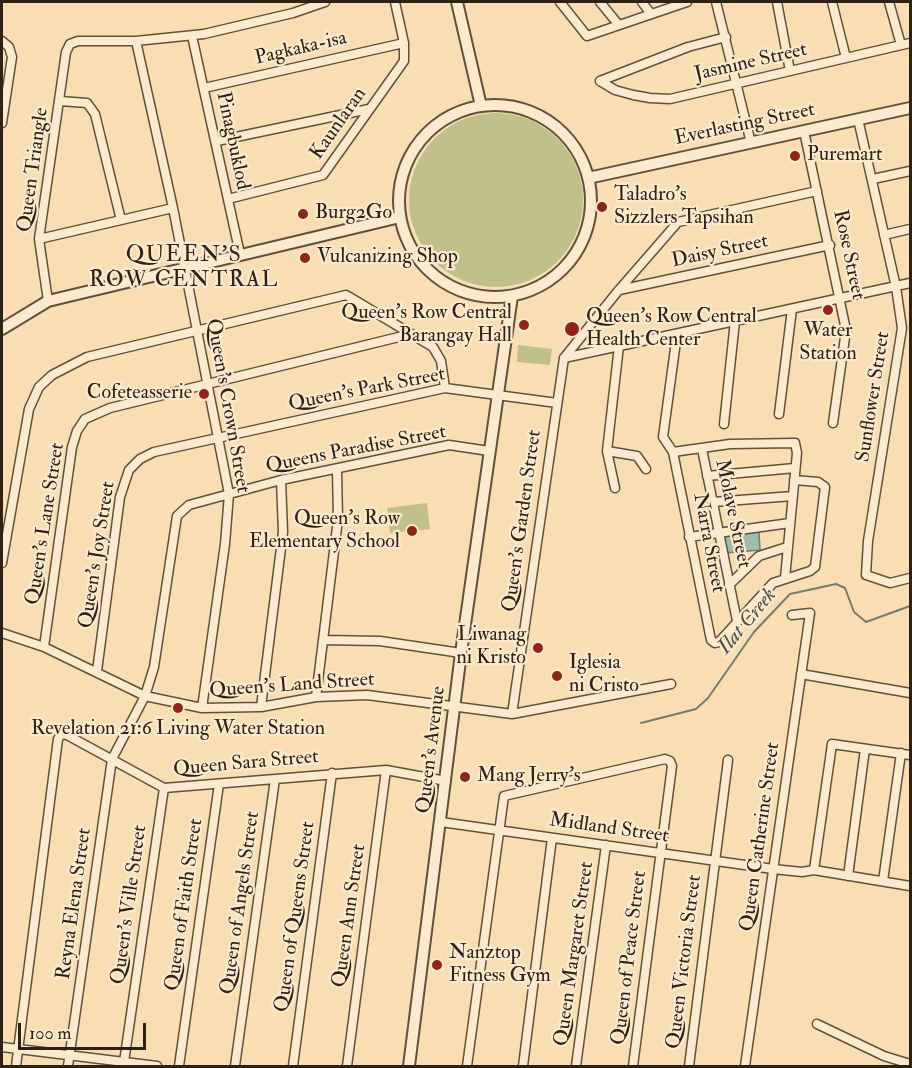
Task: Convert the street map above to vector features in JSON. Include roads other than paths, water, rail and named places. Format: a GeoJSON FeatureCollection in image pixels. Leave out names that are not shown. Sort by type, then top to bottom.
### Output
{"type":"FeatureCollection","features":[{"type":"Feature","properties":{"kind":"street"},"geometry":{"type":"LineString","coordinates":[[136,41],[192,36],[293,13],[326,2]]}},
{"type":"Feature","properties":{"kind":"street","name":"Kaunlaran"},"geometry":{"type":"LineString","coordinates":[[228,199],[323,175],[404,62],[404,43],[396,2]]}},
{"type":"Feature","properties":{"kind":"street"},"geometry":{"type":"LineString","coordinates":[[457,2],[481,106]]}},
{"type":"Feature","properties":{"kind":"street"},"geometry":{"type":"LineString","coordinates":[[560,2],[587,36],[687,2]]}},
{"type":"Feature","properties":{"kind":"street"},"geometry":{"type":"LineString","coordinates":[[600,2],[618,24]]}},
{"type":"Feature","properties":{"kind":"street"},"geometry":{"type":"LineString","coordinates":[[642,2],[651,14]]}},
{"type":"Feature","properties":{"kind":"street"},"geometry":{"type":"LineString","coordinates":[[716,2],[751,143]]}},
{"type":"Feature","properties":{"kind":"street"},"geometry":{"type":"LineString","coordinates":[[777,2],[790,71]]}},
{"type":"Feature","properties":{"kind":"street"},"geometry":{"type":"LineString","coordinates":[[832,2],[846,58]]}},
{"type":"Feature","properties":{"kind":"street"},"geometry":{"type":"LineString","coordinates":[[889,2],[901,45]]}},
{"type":"Feature","properties":{"kind":"street","name":"Pinagbuklod"},"geometry":{"type":"LineString","coordinates":[[192,36],[217,141],[240,254]]}},
{"type":"Feature","properties":{"kind":"street","name":"Jasmine Street"},"geometry":{"type":"LineString","coordinates":[[726,37],[688,47],[600,81],[615,90],[660,99],[910,43]]}},
{"type":"Feature","properties":{"kind":"street"},"geometry":{"type":"LineString","coordinates":[[2,41],[9,47],[12,57],[2,123]]}},
{"type":"Feature","properties":{"kind":"street","name":"Queen Triangle"},"geometry":{"type":"LineString","coordinates":[[48,301],[39,239],[66,52],[70,45],[78,41],[136,41]]}},
{"type":"Feature","properties":{"kind":"street","name":"Queen's Crown Street"},"geometry":{"type":"LineString","coordinates":[[136,41],[173,208],[229,494],[225,544],[202,708]]}},
{"type":"Feature","properties":{"kind":"street","name":"Pagkaka-isa"},"geometry":{"type":"LineString","coordinates":[[204,88],[404,43]]}},
{"type":"Feature","properties":{"kind":"street"},"geometry":{"type":"LineString","coordinates":[[60,101],[87,104],[95,114],[121,220]]}},
{"type":"Feature","properties":{"kind":"street"},"geometry":{"type":"LineString","coordinates":[[481,106],[509,106],[548,121],[577,152],[588,178],[590,200],[588,222],[575,253],[552,278],[533,289],[512,296],[471,294],[434,276],[412,250],[400,217],[401,184],[411,155],[418,143],[428,132],[453,115],[481,106]]}},
{"type":"Feature","properties":{"kind":"street","name":"Everlasting Street"},"geometry":{"type":"LineString","coordinates":[[588,178],[910,108]]}},
{"type":"Feature","properties":{"kind":"street"},"geometry":{"type":"LineString","coordinates":[[217,141],[369,109]]}},
{"type":"Feature","properties":{"kind":"street","name":"Sunflower Street"},"geometry":{"type":"LineString","coordinates":[[858,119],[896,287],[902,328],[868,541],[866,575],[890,583],[910,578]]}},
{"type":"Feature","properties":{"kind":"street","name":"Rose Street"},"geometry":{"type":"LineString","coordinates":[[804,131],[830,245],[846,330],[832,423]]}},
{"type":"Feature","properties":{"kind":"street"},"geometry":{"type":"LineString","coordinates":[[873,179],[910,171]]}},
{"type":"Feature","properties":{"kind":"street"},"geometry":{"type":"LineString","coordinates":[[564,358],[678,222],[817,191]]}},
{"type":"Feature","properties":{"kind":"street"},"geometry":{"type":"LineString","coordinates":[[39,239],[173,208]]}},
{"type":"Feature","properties":{"kind":"street"},"geometry":{"type":"LineString","coordinates":[[2,329],[48,301],[400,217]]}},
{"type":"Feature","properties":{"kind":"street"},"geometry":{"type":"LineString","coordinates":[[884,236],[910,229]]}},
{"type":"Feature","properties":{"kind":"street","name":"Daisy Street"},"geometry":{"type":"LineString","coordinates":[[618,291],[830,245]]}},
{"type":"Feature","properties":{"kind":"street"},"geometry":{"type":"LineString","coordinates":[[564,358],[910,283]]}},
{"type":"Feature","properties":{"kind":"street"},"geometry":{"type":"LineString","coordinates":[[2,563],[29,409],[39,387],[52,375],[87,357],[346,295],[436,350],[445,388]]}},
{"type":"Feature","properties":{"kind":"street","name":"Queen's Avenue"},"geometry":{"type":"LineString","coordinates":[[409,1066],[461,653],[512,296]]}},
{"type":"Feature","properties":{"kind":"street"},"geometry":{"type":"LineString","coordinates":[[779,414],[792,309]]}},
{"type":"Feature","properties":{"kind":"street"},"geometry":{"type":"LineString","coordinates":[[724,424],[735,321]]}},
{"type":"Feature","properties":{"kind":"street","name":"Queen's Lane Street"},"geometry":{"type":"LineString","coordinates":[[44,647],[72,447],[77,430],[85,419],[95,412],[411,334]]}},
{"type":"Feature","properties":{"kind":"street","name":"Narra Street"},"geometry":{"type":"LineString","coordinates":[[677,334],[663,437],[673,452],[711,640],[715,644],[719,642],[736,621]]}},
{"type":"Feature","properties":{"kind":"street"},"geometry":{"type":"LineString","coordinates":[[615,488],[607,451],[619,346]]}},
{"type":"Feature","properties":{"kind":"street","name":"Queen's Garden Street"},"geometry":{"type":"LineString","coordinates":[[512,714],[564,358]]}},
{"type":"Feature","properties":{"kind":"street","name":"Queen's Park Street"},"geometry":{"type":"LineString","coordinates":[[219,437],[445,388],[557,403]]}},
{"type":"Feature","properties":{"kind":"street","name":"Queen's Joy Street"},"geometry":{"type":"LineString","coordinates":[[97,671],[120,497],[129,470],[140,459],[154,452],[219,437]]}},
{"type":"Feature","properties":{"kind":"street"},"geometry":{"type":"LineString","coordinates":[[673,452],[730,444],[795,442],[797,447],[785,578]]}},
{"type":"Feature","properties":{"kind":"street","name":"Queens Paradise Street"},"geometry":{"type":"LineString","coordinates":[[145,696],[154,667],[177,516],[189,505],[281,480],[449,445],[489,451]]}},
{"type":"Feature","properties":{"kind":"street","name":"Molave Street"},"geometry":{"type":"LineString","coordinates":[[702,449],[736,621]]}},
{"type":"Feature","properties":{"kind":"street"},"geometry":{"type":"LineString","coordinates":[[607,451],[637,456],[646,469]]}},
{"type":"Feature","properties":{"kind":"street"},"geometry":{"type":"LineString","coordinates":[[707,476],[795,468]]}},
{"type":"Feature","properties":{"kind":"street"},"geometry":{"type":"LineString","coordinates":[[316,698],[338,519],[337,470]]}},
{"type":"Feature","properties":{"kind":"street"},"geometry":{"type":"LineString","coordinates":[[261,707],[283,532],[281,480]]}},
{"type":"Feature","properties":{"kind":"street"},"geometry":{"type":"LineString","coordinates":[[736,621],[773,582],[810,571],[815,567],[825,487],[818,482],[794,480]]}},
{"type":"Feature","properties":{"kind":"street"},"geometry":{"type":"LineString","coordinates":[[713,502],[793,496]]}},
{"type":"Feature","properties":{"kind":"street"},"geometry":{"type":"LineString","coordinates":[[689,537],[719,531],[790,523]]}},
{"type":"Feature","properties":{"kind":"street"},"geometry":{"type":"LineString","coordinates":[[729,585],[759,556],[787,548]]}},
{"type":"Feature","properties":{"kind":"street","name":"Queen Catherine Street"},"geometry":{"type":"LineString","coordinates":[[745,1066],[810,613],[792,615]]}},
{"type":"Feature","properties":{"kind":"street","name":"Queen's Land Street"},"geometry":{"type":"LineString","coordinates":[[2,633],[44,647],[145,696],[202,708],[261,707],[316,698],[394,697],[454,709]]}},
{"type":"Feature","properties":{"kind":"street"},"geometry":{"type":"LineString","coordinates":[[324,640],[380,640],[461,653]]}},
{"type":"Feature","properties":{"kind":"street"},"geometry":{"type":"LineString","coordinates":[[801,674],[910,693]]}},
{"type":"Feature","properties":{"kind":"street"},"geometry":{"type":"LineString","coordinates":[[454,709],[512,714],[671,684]]}},
{"type":"Feature","properties":{"kind":"street","name":"Reyna Elena Street"},"geometry":{"type":"LineString","coordinates":[[68,1066],[112,759],[145,696]]}},
{"type":"Feature","properties":{"kind":"street","name":"Queen Sara Street"},"geometry":{"type":"LineString","coordinates":[[17,1049],[58,739],[61,734],[112,759],[164,789],[386,770],[446,781]]}},
{"type":"Feature","properties":{"kind":"street"},"geometry":{"type":"LineString","coordinates":[[814,870],[832,744],[910,755]]}},
{"type":"Feature","properties":{"kind":"street"},"geometry":{"type":"LineString","coordinates":[[848,876],[865,749]]}},
{"type":"Feature","properties":{"kind":"street"},"geometry":{"type":"LineString","coordinates":[[883,881],[901,753]]}},
{"type":"Feature","properties":{"kind":"street","name":"Queen of Peace Street"},"geometry":{"type":"LineString","coordinates":[[498,830],[504,796],[665,759],[672,765],[633,1066]]}},
{"type":"Feature","properties":{"kind":"street","name":"Queen Victoria Street"},"geometry":{"type":"LineString","coordinates":[[689,1066],[728,760]]}},
{"type":"Feature","properties":{"kind":"street","name":"Queen Ann Street"},"geometry":{"type":"LineString","coordinates":[[347,1066],[386,770]]}},
{"type":"Feature","properties":{"kind":"street","name":"Queen of Queens Street"},"geometry":{"type":"LineString","coordinates":[[293,1066],[332,773]]}},
{"type":"Feature","properties":{"kind":"street","name":"Queen of Angels Street"},"geometry":{"type":"LineString","coordinates":[[236,1066],[275,779]]}},
{"type":"Feature","properties":{"kind":"street","name":"Queen of Faith Street"},"geometry":{"type":"LineString","coordinates":[[179,1066],[219,784]]}},
{"type":"Feature","properties":{"kind":"street","name":"Queen's Ville Street"},"geometry":{"type":"LineString","coordinates":[[124,1062],[164,789]]}},
{"type":"Feature","properties":{"kind":"street","name":"Midland Street"},"geometry":{"type":"LineString","coordinates":[[441,822],[773,869],[802,872],[814,870],[910,886]]}},
{"type":"Feature","properties":{"kind":"street"},"geometry":{"type":"LineString","coordinates":[[467,1066],[498,830]]}},
{"type":"Feature","properties":{"kind":"street"},"geometry":{"type":"LineString","coordinates":[[523,1066],[552,838]]}},
{"type":"Feature","properties":{"kind":"street","name":"Queen Margaret Street"},"geometry":{"type":"LineString","coordinates":[[576,1066],[606,845]]}},
{"type":"Feature","properties":{"kind":"street"},"geometry":{"type":"LineString","coordinates":[[817,1024],[884,1056],[910,1064]]}},
{"type":"Feature","properties":{"kind":"street"},"geometry":{"type":"LineString","coordinates":[[2,1047],[157,1066]]}},
{"type":"Feature","properties":{"kind":"street"},"geometry":{"type":"LineString","coordinates":[[16,1066],[17,1049]]}},
{"type":"Feature","properties":{"kind":"waterway"},"geometry":{"type":"LineString","coordinates":[[36,2],[52,2]]}},
{"type":"Feature","properties":{"kind":"waterway","name":"Ilat Creek"},"geometry":{"type":"LineString","coordinates":[[641,723],[696,709],[708,698],[754,632],[790,594],[836,584],[845,588],[854,612],[866,622],[910,606]]}},
{"type":"Feature","properties":{"kind":"place","name":"Puremart"},"geometry":{"type":"Point","coordinates":[795,156]}},
{"type":"Feature","properties":{"kind":"place","name":"Taladro's Sizzlers Tapsihan"},"geometry":{"type":"Point","coordinates":[602,207]}},
{"type":"Feature","properties":{"kind":"place","name":"Burg2Go"},"geometry":{"type":"Point","coordinates":[303,214]}},
{"type":"Feature","properties":{"kind":"place","name":"Vulcanizing Shop"},"geometry":{"type":"Point","coordinates":[305,258]}},
{"type":"Feature","properties":{"kind":"place","name":"Water Station"},"geometry":{"type":"Point","coordinates":[828,310]}},
{"type":"Feature","properties":{"kind":"place","name":"Queen's Row Central Barangay Hall"},"geometry":{"type":"Point","coordinates":[524,325]}},
{"type":"Feature","properties":{"kind":"place","name":"Queen's Row Central Health Center"},"geometry":{"type":"Point","coordinates":[572,329]}},
{"type":"Feature","properties":{"kind":"place","name":"Cofeteasserie"},"geometry":{"type":"Point","coordinates":[204,394]}},
{"type":"Feature","properties":{"kind":"place","name":"Queen's Row Elementary School"},"geometry":{"type":"Point","coordinates":[412,531]}},
{"type":"Feature","properties":{"kind":"place","name":"Liwanag ni Kristo"},"geometry":{"type":"Point","coordinates":[538,648]}},
{"type":"Feature","properties":{"kind":"place","name":"Iglesia ni Cristo"},"geometry":{"type":"Point","coordinates":[557,676]}},
{"type":"Feature","properties":{"kind":"place","name":"Revelation 21:6 Living Water Station"},"geometry":{"type":"Point","coordinates":[178,708]}},
{"type":"Feature","properties":{"kind":"place","name":"Mang Jerry's"},"geometry":{"type":"Point","coordinates":[465,777]}},
{"type":"Feature","properties":{"kind":"place","name":"Nanztop Fitness Gym"},"geometry":{"type":"Point","coordinates":[437,965]}},
{"type":"Feature","properties":{"kind":"district","name":"QUEEN'S ROW CENTRAL"},"geometry":{"type":"Point","coordinates":[184,268]}}]}
